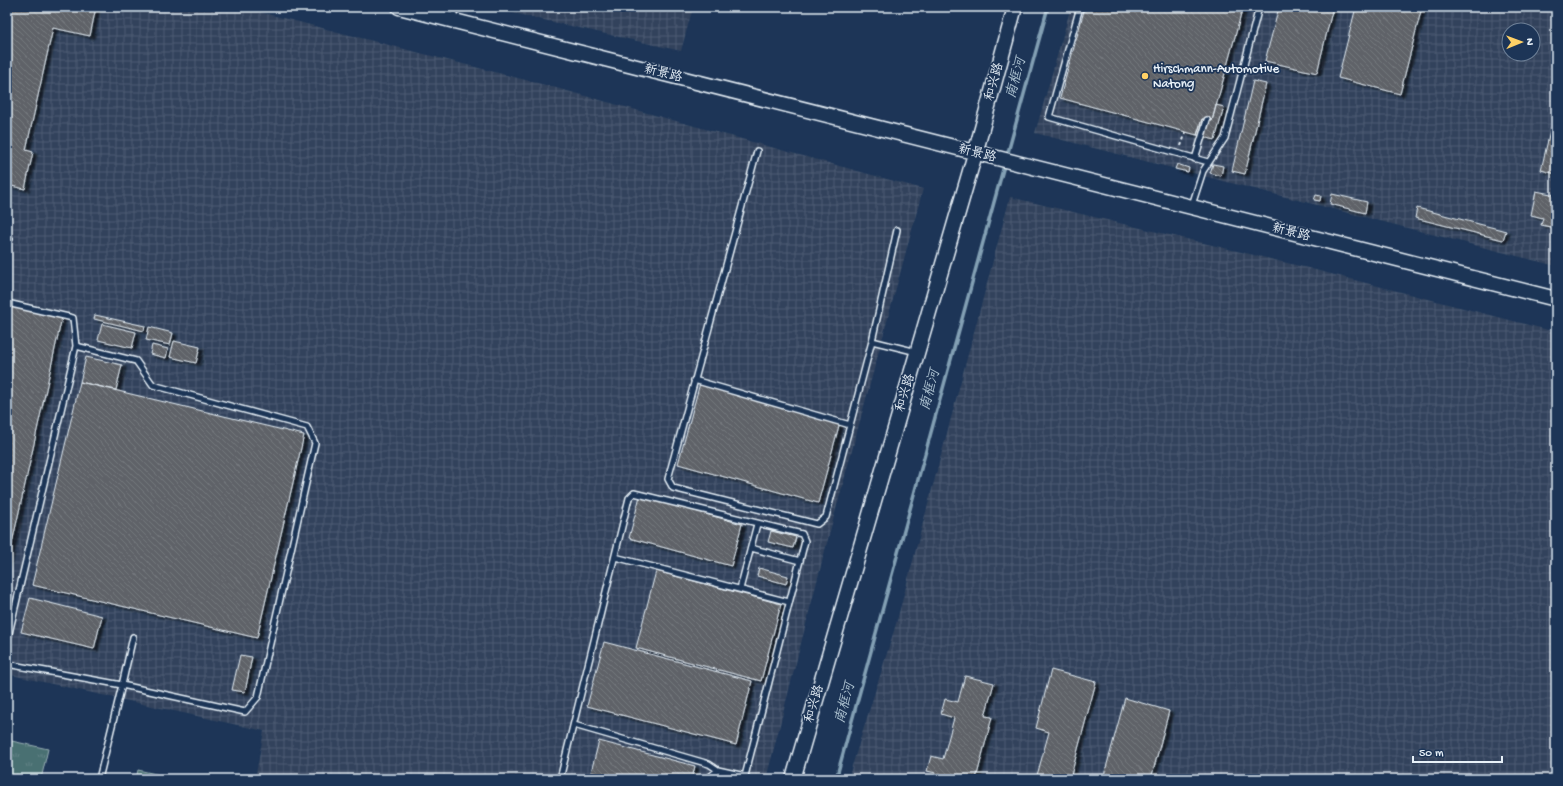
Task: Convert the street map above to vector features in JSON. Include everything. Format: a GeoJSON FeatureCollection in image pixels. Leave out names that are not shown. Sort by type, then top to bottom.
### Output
{"type":"FeatureCollection","features":[{"type":"Feature","properties":{"kind":"street","name":"新景路"},"geometry":{"type":"LineString","coordinates":[[399,7],[454,14],[976,154],[1556,300]]}},
{"type":"Feature","properties":{"kind":"street","name":"和兴路"},"geometry":{"type":"LineString","coordinates":[[793,779],[976,154],[1015,7]]}},
{"type":"Feature","properties":{"kind":"lane"},"geometry":{"type":"LineString","coordinates":[[1080,7],[1049,117],[1208,162]]}},
{"type":"Feature","properties":{"kind":"lane"},"geometry":{"type":"LineString","coordinates":[[1192,208],[1203,171],[1225,138],[1259,7]]}},
{"type":"Feature","properties":{"kind":"lane"},"geometry":{"type":"LineString","coordinates":[[1196,158],[1207,120]]}},
{"type":"Feature","properties":{"kind":"lane"},"geometry":{"type":"LineString","coordinates":[[757,151],[668,479],[673,488],[817,524],[826,517],[872,340],[897,230]]}},
{"type":"Feature","properties":{"kind":"lane"},"geometry":{"type":"LineString","coordinates":[[7,303],[73,318],[76,346],[7,642]]}},
{"type":"Feature","properties":{"kind":"lane"},"geometry":{"type":"LineString","coordinates":[[872,340],[918,352]]}},
{"type":"Feature","properties":{"kind":"lane"},"geometry":{"type":"LineString","coordinates":[[7,664],[122,685],[245,712],[258,697],[315,443],[307,427],[153,386],[136,362],[76,346]]}},
{"type":"Feature","properties":{"kind":"lane"},"geometry":{"type":"LineString","coordinates":[[694,380],[850,424]]}},
{"type":"Feature","properties":{"kind":"lane"},"geometry":{"type":"LineString","coordinates":[[560,779],[629,498],[634,493],[802,534],[805,541],[747,778],[718,770],[709,764],[574,725]]}},
{"type":"Feature","properties":{"kind":"lane"},"geometry":{"type":"LineString","coordinates":[[740,589],[757,524]]}},
{"type":"Feature","properties":{"kind":"lane"},"geometry":{"type":"LineString","coordinates":[[751,548],[800,561]]}},
{"type":"Feature","properties":{"kind":"lane"},"geometry":{"type":"LineString","coordinates":[[615,557],[789,602]]}},
{"type":"Feature","properties":{"kind":"lane"},"geometry":{"type":"LineString","coordinates":[[99,779],[133,636]]}},
{"type":"Feature","properties":{"kind":"lane"},"geometry":{"type":"LineString","coordinates":[[710,779],[710,776],[718,770]]}},
{"type":"Feature","properties":{"kind":"path"},"geometry":{"type":"LineString","coordinates":[[1179,154],[1186,132]]}},
{"type":"Feature","properties":{"kind":"shaded area"},"geometry":{"type":"Polygon","coordinates":[[[7,7],[240,7],[549,86],[923,189],[829,535],[766,779],[255,779],[264,731],[7,674],[7,7]]]}},
{"type":"Feature","properties":{"kind":"shaded area"},"geometry":{"type":"Polygon","coordinates":[[[487,7],[693,7],[681,51],[487,7]]]}},
{"type":"Feature","properties":{"kind":"shaded area"},"geometry":{"type":"Polygon","coordinates":[[[1071,7],[1556,7],[1556,266],[1035,133],[1071,7]]]}},
{"type":"Feature","properties":{"kind":"shaded area"},"geometry":{"type":"Polygon","coordinates":[[[1010,197],[1308,268],[1556,332],[1556,779],[848,779],[896,624],[1010,197]]]}},
{"type":"Feature","properties":{"kind":"green space"},"geometry":{"type":"Polygon","coordinates":[[[7,740],[48,749],[41,779],[7,779],[7,740]]]}},
{"type":"Feature","properties":{"kind":"green space"},"geometry":{"type":"Polygon","coordinates":[[[138,770],[178,779],[136,779],[138,770]]]}},
{"type":"Feature","properties":{"kind":"building"},"geometry":{"type":"Polygon","coordinates":[[[7,7],[96,7],[90,36],[53,28],[26,150],[33,152],[25,189],[7,185],[7,7]]]}},
{"type":"Feature","properties":{"kind":"building","name":"Hirschmann-Automotive Natong"},"geometry":{"type":"Polygon","coordinates":[[[1085,7],[1243,7],[1212,121],[1202,119],[1197,135],[1060,98],[1085,7]]]}},
{"type":"Feature","properties":{"kind":"building"},"geometry":{"type":"Polygon","coordinates":[[[1279,7],[1333,7],[1317,73],[1265,61],[1279,7]]]}},
{"type":"Feature","properties":{"kind":"building"},"geometry":{"type":"Polygon","coordinates":[[[1356,7],[1422,7],[1400,94],[1338,78],[1356,7]]]}},
{"type":"Feature","properties":{"kind":"building"},"geometry":{"type":"Polygon","coordinates":[[[1253,81],[1266,84],[1245,174],[1232,171],[1253,81]]]}},
{"type":"Feature","properties":{"kind":"building"},"geometry":{"type":"Polygon","coordinates":[[[1216,105],[1224,107],[1215,140],[1197,135],[1202,119],[1212,121],[1216,105]]]}},
{"type":"Feature","properties":{"kind":"building"},"geometry":{"type":"Polygon","coordinates":[[[1556,106],[1556,174],[1541,170],[1556,106]]]}},
{"type":"Feature","properties":{"kind":"building"},"geometry":{"type":"Polygon","coordinates":[[[1177,164],[1189,168],[1188,172],[1175,169],[1177,164]]]}},
{"type":"Feature","properties":{"kind":"building"},"geometry":{"type":"Polygon","coordinates":[[[1213,164],[1223,166],[1221,176],[1210,173],[1213,164]]]}},
{"type":"Feature","properties":{"kind":"building"},"geometry":{"type":"Polygon","coordinates":[[[1536,191],[1556,195],[1556,228],[1541,225],[1543,218],[1531,215],[1536,191]]]}},
{"type":"Feature","properties":{"kind":"building"},"geometry":{"type":"Polygon","coordinates":[[[1332,194],[1367,202],[1365,213],[1330,204],[1332,194]]]}},
{"type":"Feature","properties":{"kind":"building"},"geometry":{"type":"Polygon","coordinates":[[[1316,195],[1321,196],[1320,201],[1314,200],[1316,195]]]}},
{"type":"Feature","properties":{"kind":"building"},"geometry":{"type":"Polygon","coordinates":[[[1417,208],[1506,231],[1503,240],[1415,218],[1417,208]]]}},
{"type":"Feature","properties":{"kind":"building"},"geometry":{"type":"Polygon","coordinates":[[[7,304],[62,317],[7,566],[7,304]]]}},
{"type":"Feature","properties":{"kind":"building"},"geometry":{"type":"Polygon","coordinates":[[[95,315],[145,326],[144,331],[94,319],[95,315]]]}},
{"type":"Feature","properties":{"kind":"building"},"geometry":{"type":"Polygon","coordinates":[[[102,324],[136,332],[132,348],[98,340],[102,324]]]}},
{"type":"Feature","properties":{"kind":"building"},"geometry":{"type":"Polygon","coordinates":[[[149,327],[173,333],[170,345],[146,340],[149,327]]]}},
{"type":"Feature","properties":{"kind":"building"},"geometry":{"type":"Polygon","coordinates":[[[174,341],[200,347],[196,363],[170,357],[174,341]]]}},
{"type":"Feature","properties":{"kind":"building"},"geometry":{"type":"Polygon","coordinates":[[[152,345],[168,349],[166,358],[150,354],[152,345]]]}},
{"type":"Feature","properties":{"kind":"building"},"geometry":{"type":"Polygon","coordinates":[[[86,357],[122,365],[116,390],[80,382],[86,357]]]}},
{"type":"Feature","properties":{"kind":"building"},"geometry":{"type":"Polygon","coordinates":[[[80,382],[304,435],[257,638],[32,585],[80,382]]]}},
{"type":"Feature","properties":{"kind":"building"},"geometry":{"type":"Polygon","coordinates":[[[700,383],[840,422],[818,503],[678,464],[700,383]]]}},
{"type":"Feature","properties":{"kind":"building"},"geometry":{"type":"Polygon","coordinates":[[[640,496],[742,524],[731,566],[629,538],[640,496]]]}},
{"type":"Feature","properties":{"kind":"building"},"geometry":{"type":"Polygon","coordinates":[[[771,531],[796,537],[793,548],[768,542],[771,531]]]}},
{"type":"Feature","properties":{"kind":"building"},"geometry":{"type":"Polygon","coordinates":[[[759,568],[788,576],[786,584],[757,576],[759,568]]]}},
{"type":"Feature","properties":{"kind":"building"},"geometry":{"type":"Polygon","coordinates":[[[656,571],[781,604],[761,681],[636,648],[656,571]]]}},
{"type":"Feature","properties":{"kind":"building"},"geometry":{"type":"Polygon","coordinates":[[[30,598],[102,616],[94,649],[21,632],[30,598]]]}},
{"type":"Feature","properties":{"kind":"building"},"geometry":{"type":"Polygon","coordinates":[[[604,642],[752,681],[736,745],[587,706],[604,642]]]}},
{"type":"Feature","properties":{"kind":"building"},"geometry":{"type":"Polygon","coordinates":[[[240,655],[252,657],[245,692],[232,690],[240,655]]]}},
{"type":"Feature","properties":{"kind":"building"},"geometry":{"type":"Polygon","coordinates":[[[1051,670],[1096,682],[1070,779],[1036,779],[1049,732],[1036,728],[1051,670]]]}},
{"type":"Feature","properties":{"kind":"building"},"geometry":{"type":"Polygon","coordinates":[[[965,676],[994,683],[985,716],[992,717],[976,779],[938,779],[940,774],[927,771],[931,756],[943,759],[954,718],[941,714],[945,699],[958,702],[965,676]]]}},
{"type":"Feature","properties":{"kind":"building"},"geometry":{"type":"Polygon","coordinates":[[[1125,698],[1169,711],[1151,779],[1103,779],[1125,698]]]}},
{"type":"Feature","properties":{"kind":"building"},"geometry":{"type":"Polygon","coordinates":[[[599,741],[695,766],[692,779],[618,779],[591,772],[599,741]]]}},
{"type":"Feature","properties":{"kind":"waterway","name":"南框河"},"geometry":{"type":"LineString","coordinates":[[1007,156],[1048,7]]}},
{"type":"Feature","properties":{"kind":"waterway","name":"南框河"},"geometry":{"type":"LineString","coordinates":[[836,779],[1005,162]]}},
{"type":"Feature","properties":{"kind":"place","name":"Hirschmann-Automotive Natong"},"geometry":{"type":"Point","coordinates":[1145,76]}}]}
